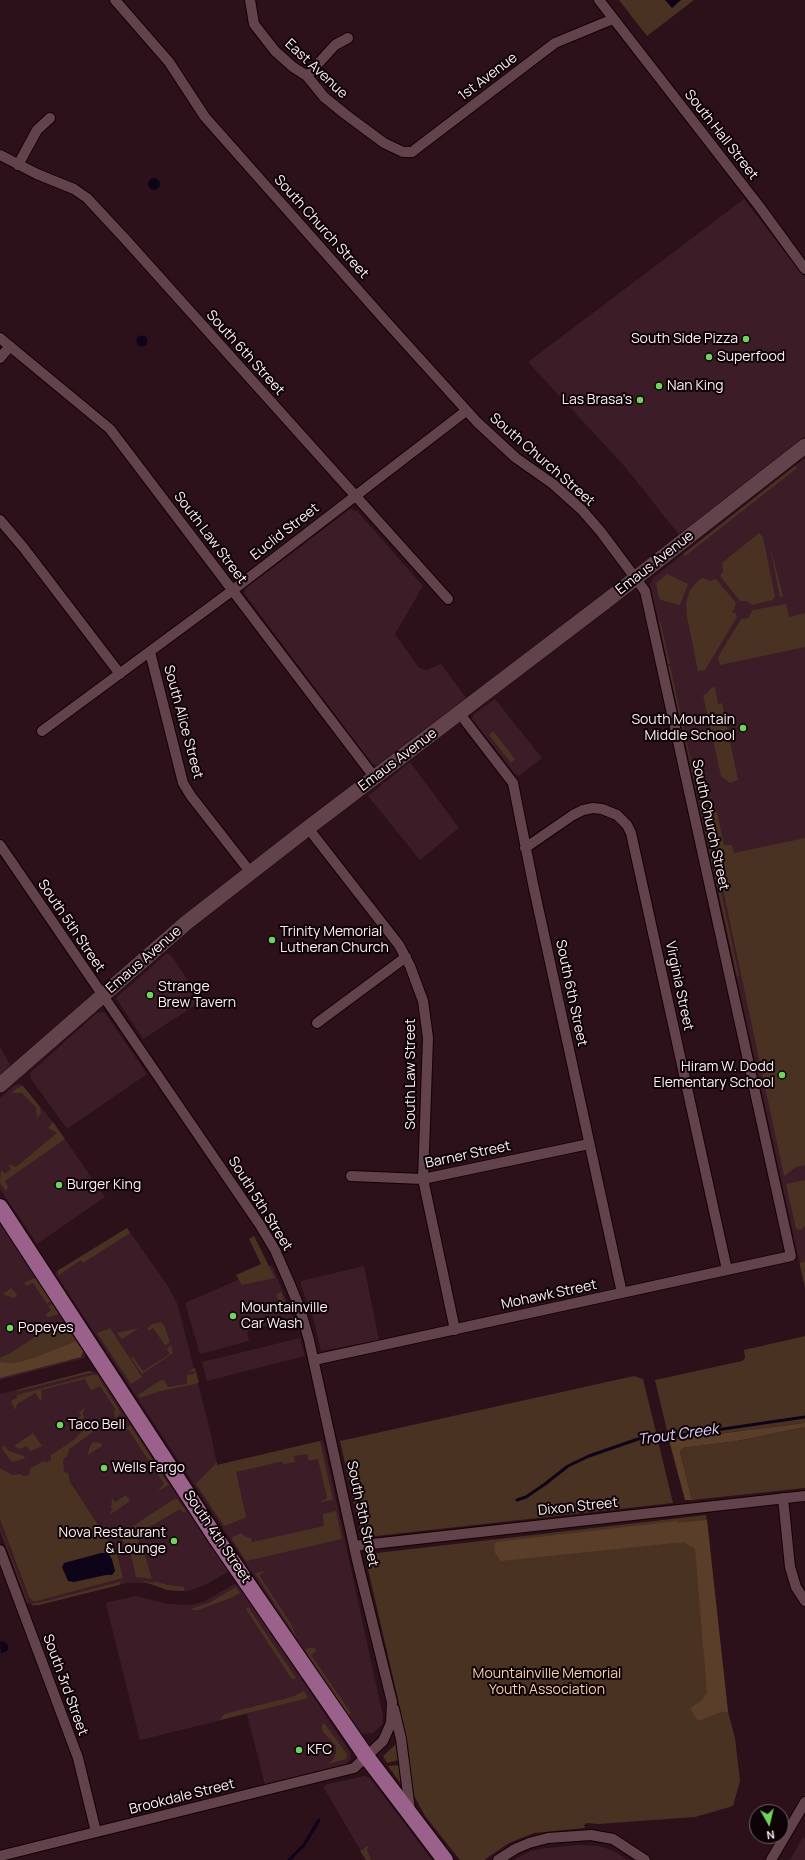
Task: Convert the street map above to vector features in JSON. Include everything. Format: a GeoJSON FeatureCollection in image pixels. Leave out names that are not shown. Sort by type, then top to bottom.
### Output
{"type":"FeatureCollection","features":[{"type":"Feature","properties":{"kind":"main road","name":"Emaus Avenue"},"geometry":{"type":"LineString","coordinates":[[0,1085],[186,923],[308,828],[460,714],[805,446]]}},
{"type":"Feature","properties":{"kind":"main road","name":"South 4th Street"},"geometry":{"type":"LineString","coordinates":[[0,1207],[216,1538],[366,1756],[445,1860]]}},
{"type":"Feature","properties":{"kind":"street","name":"South Church Street"},"geometry":{"type":"LineString","coordinates":[[115,0],[169,62],[205,117],[466,411],[516,458],[553,484],[575,504],[601,532],[644,591],[791,1256]]}},
{"type":"Feature","properties":{"kind":"street","name":"East Avenue"},"geometry":{"type":"LineString","coordinates":[[250,0],[254,24],[275,50],[293,67],[307,76],[324,97],[384,143]]}},
{"type":"Feature","properties":{"kind":"street","name":"South Hall Street"},"geometry":{"type":"LineString","coordinates":[[598,0],[759,206],[805,269]]}},
{"type":"Feature","properties":{"kind":"street","name":"1st Avenue"},"geometry":{"type":"LineString","coordinates":[[384,143],[404,152],[412,152],[555,43],[613,19]]}},
{"type":"Feature","properties":{"kind":"street"},"geometry":{"type":"LineString","coordinates":[[307,76],[335,45],[348,38]]}},
{"type":"Feature","properties":{"kind":"street"},"geometry":{"type":"LineString","coordinates":[[18,165],[37,130],[50,118]]}},
{"type":"Feature","properties":{"kind":"street","name":"South 6th Street"},"geometry":{"type":"LineString","coordinates":[[0,155],[18,165],[74,189],[87,198],[448,599]]}},
{"type":"Feature","properties":{"kind":"street","name":"South Law Street"},"geometry":{"type":"LineString","coordinates":[[0,338],[110,429],[375,778]]}},
{"type":"Feature","properties":{"kind":"street"},"geometry":{"type":"LineString","coordinates":[[0,358],[10,346]]}},
{"type":"Feature","properties":{"kind":"street","name":"Euclid Street"},"geometry":{"type":"LineString","coordinates":[[42,731],[233,590],[466,411]]}},
{"type":"Feature","properties":{"kind":"street"},"geometry":{"type":"LineString","coordinates":[[0,520],[23,547],[120,674]]}},
{"type":"Feature","properties":{"kind":"street","name":"South Alice Street"},"geometry":{"type":"LineString","coordinates":[[150,652],[183,783],[191,796],[251,873]]}},
{"type":"Feature","properties":{"kind":"street","name":"South 6th Street"},"geometry":{"type":"LineString","coordinates":[[460,714],[513,783],[525,848],[622,1293]]}},
{"type":"Feature","properties":{"kind":"street","name":"Virginia Street"},"geometry":{"type":"LineString","coordinates":[[525,848],[573,815],[583,810],[593,808],[602,809],[617,816],[627,825],[631,833],[727,1270]]}},
{"type":"Feature","properties":{"kind":"street","name":"South Law Street"},"geometry":{"type":"LineString","coordinates":[[308,828],[399,945],[417,983],[423,1001],[428,1038],[423,1179],[455,1330]]}},
{"type":"Feature","properties":{"kind":"street","name":"South 5th Street"},"geometry":{"type":"LineString","coordinates":[[0,845],[275,1250],[300,1309],[314,1360],[354,1546],[400,1734],[408,1800],[412,1818]]}},
{"type":"Feature","properties":{"kind":"street"},"geometry":{"type":"LineString","coordinates":[[316,1023],[406,958]]}},
{"type":"Feature","properties":{"kind":"street","name":"Barner Street"},"geometry":{"type":"LineString","coordinates":[[351,1176],[423,1179],[589,1144]]}},
{"type":"Feature","properties":{"kind":"street","name":"Mohawk Street"},"geometry":{"type":"LineString","coordinates":[[314,1360],[791,1256]]}},
{"type":"Feature","properties":{"kind":"street","name":"Dixon Street"},"geometry":{"type":"LineString","coordinates":[[354,1546],[805,1496]]}},
{"type":"Feature","properties":{"kind":"street"},"geometry":{"type":"LineString","coordinates":[[783,1498],[790,1567],[796,1586],[805,1601]]}},
{"type":"Feature","properties":{"kind":"street","name":"South 3rd Street"},"geometry":{"type":"LineString","coordinates":[[0,1550],[78,1758],[96,1832]]}},
{"type":"Feature","properties":{"kind":"street","name":"South 5th Street"},"geometry":{"type":"LineString","coordinates":[[366,1756],[383,1741],[386,1736],[391,1723],[392,1702]]}},
{"type":"Feature","properties":{"kind":"street","name":"Brookdale Street"},"geometry":{"type":"LineString","coordinates":[[0,1856],[354,1768],[366,1756]]}},
{"type":"Feature","properties":{"kind":"street"},"geometry":{"type":"LineString","coordinates":[[771,1860],[805,1802]]}},
{"type":"Feature","properties":{"kind":"street"},"geometry":{"type":"LineString","coordinates":[[498,1860],[515,1849],[529,1843],[548,1838],[591,1835],[613,1839],[645,1860]]}},
{"type":"Feature","properties":{"kind":"shaded area"},"geometry":{"type":"Polygon","coordinates":[[[665,0],[681,0],[672,8],[665,0]]]}},
{"type":"Feature","properties":{"kind":"shaded area"},"geometry":{"type":"Polygon","coordinates":[[[152,178],[156,178],[160,184],[156,190],[152,190],[148,186],[148,182],[152,178]]]}},
{"type":"Feature","properties":{"kind":"shaded area"},"geometry":{"type":"Polygon","coordinates":[[[744,199],[805,278],[805,436],[680,536],[626,468],[528,362],[744,199]]]}},
{"type":"Feature","properties":{"kind":"shaded area"},"geometry":{"type":"Polygon","coordinates":[[[140,336],[144,336],[146,337],[146,345],[140,346],[137,343],[137,339],[140,336]]]}},
{"type":"Feature","properties":{"kind":"shaded area","name":"South Mountain Middle School"},"geometry":{"type":"Polygon","coordinates":[[[805,458],[805,1288],[650,584],[654,577],[805,458]]]}},
{"type":"Feature","properties":{"kind":"shaded area"},"geometry":{"type":"Polygon","coordinates":[[[350,509],[357,511],[423,586],[395,634],[419,668],[427,670],[441,664],[467,699],[377,766],[372,764],[244,593],[246,588],[350,509]]]}},
{"type":"Feature","properties":{"kind":"shaded area"},"geometry":{"type":"Polygon","coordinates":[[[495,699],[542,758],[519,776],[515,774],[472,719],[474,714],[495,699]]]}},
{"type":"Feature","properties":{"kind":"shaded area"},"geometry":{"type":"Polygon","coordinates":[[[410,762],[459,828],[420,860],[368,796],[410,762]]]}},
{"type":"Feature","properties":{"kind":"shaded area"},"geometry":{"type":"Polygon","coordinates":[[[167,953],[171,955],[202,1001],[143,1039],[116,998],[167,953]]]}},
{"type":"Feature","properties":{"kind":"shaded area"},"geometry":{"type":"Polygon","coordinates":[[[97,1013],[105,1013],[147,1074],[67,1129],[31,1079],[30,1073],[97,1013]]]}},
{"type":"Feature","properties":{"kind":"shaded area"},"geometry":{"type":"Polygon","coordinates":[[[0,1047],[11,1066],[0,1077],[0,1047]]]}},
{"type":"Feature","properties":{"kind":"shaded area"},"geometry":{"type":"Polygon","coordinates":[[[20,1084],[53,1122],[105,1197],[37,1244],[0,1189],[0,1098],[15,1085],[20,1084]]]}},
{"type":"Feature","properties":{"kind":"shaded area"},"geometry":{"type":"Polygon","coordinates":[[[0,1220],[85,1350],[86,1353],[84,1358],[0,1380],[0,1220]]]}},
{"type":"Feature","properties":{"kind":"shaded area"},"geometry":{"type":"Polygon","coordinates":[[[127,1228],[168,1286],[177,1303],[211,1434],[217,1465],[323,1440],[383,1716],[382,1725],[373,1733],[362,1734],[353,1726],[55,1273],[127,1228]]]}},
{"type":"Feature","properties":{"kind":"shaded area"},"geometry":{"type":"Polygon","coordinates":[[[272,1265],[294,1319],[249,1330],[247,1333],[249,1341],[200,1354],[185,1303],[272,1265]]]}},
{"type":"Feature","properties":{"kind":"shaded area"},"geometry":{"type":"Polygon","coordinates":[[[364,1266],[379,1340],[321,1351],[314,1321],[301,1286],[301,1281],[364,1266]]]}},
{"type":"Feature","properties":{"kind":"shaded area"},"geometry":{"type":"Polygon","coordinates":[[[300,1338],[305,1356],[207,1381],[202,1362],[300,1338]]]}},
{"type":"Feature","properties":{"kind":"shaded area"},"geometry":{"type":"Polygon","coordinates":[[[76,1341],[83,1351],[81,1357],[0,1378],[0,1362],[14,1363],[33,1358],[76,1341]]]}},
{"type":"Feature","properties":{"kind":"shaded area"},"geometry":{"type":"Polygon","coordinates":[[[89,1371],[99,1373],[229,1569],[226,1573],[203,1586],[188,1591],[173,1591],[149,1583],[127,1583],[39,1605],[33,1606],[27,1602],[0,1530],[0,1394],[89,1371]]]}},
{"type":"Feature","properties":{"kind":"shaded area"},"geometry":{"type":"Polygon","coordinates":[[[805,1423],[805,1427],[737,1441],[682,1448],[680,1452],[692,1500],[685,1500],[669,1440],[805,1423]]]}},
{"type":"Feature","properties":{"kind":"shaded area"},"geometry":{"type":"Polygon","coordinates":[[[707,1520],[728,1712],[721,1712],[698,1721],[690,1708],[701,1701],[707,1693],[695,1549],[684,1542],[501,1561],[495,1553],[494,1546],[496,1542],[678,1521],[678,1523],[707,1520]]]}},
{"type":"Feature","properties":{"kind":"shaded area"},"geometry":{"type":"Polygon","coordinates":[[[101,1553],[108,1553],[112,1559],[115,1571],[112,1575],[74,1582],[68,1581],[62,1567],[64,1563],[101,1553]]]}},
{"type":"Feature","properties":{"kind":"shaded area"},"geometry":{"type":"Polygon","coordinates":[[[234,1584],[239,1585],[350,1752],[351,1758],[346,1765],[265,1785],[247,1714],[140,1740],[106,1604],[108,1602],[136,1596],[168,1604],[192,1605],[205,1601],[234,1584]]]}},
{"type":"Feature","properties":{"kind":"shaded area"},"geometry":{"type":"Polygon","coordinates":[[[3,1641],[8,1645],[8,1650],[1,1654],[0,1642],[3,1641]]]}},
{"type":"Feature","properties":{"kind":"shaded area"},"geometry":{"type":"Polygon","coordinates":[[[364,1776],[370,1778],[432,1860],[366,1860],[324,1788],[325,1785],[364,1776]]]}},
{"type":"Feature","properties":{"kind":"shaded area"},"geometry":{"type":"Polygon","coordinates":[[[803,1837],[805,1839],[805,1860],[790,1860],[803,1837]]]}},
{"type":"Feature","properties":{"kind":"shaded area"},"geometry":{"type":"Polygon","coordinates":[[[577,1845],[599,1846],[614,1851],[628,1860],[513,1860],[531,1851],[539,1849],[577,1845]]]}},
{"type":"Feature","properties":{"kind":"green space"},"geometry":{"type":"Polygon","coordinates":[[[619,0],[694,0],[647,36],[619,0]]]}},
{"type":"Feature","properties":{"kind":"green space"},"geometry":{"type":"Polygon","coordinates":[[[795,466],[797,468],[685,556],[683,554],[795,466]]]}},
{"type":"Feature","properties":{"kind":"green space"},"geometry":{"type":"Polygon","coordinates":[[[759,533],[763,537],[775,596],[772,600],[752,605],[747,601],[740,601],[720,576],[723,571],[722,563],[759,533]]]}},
{"type":"Feature","properties":{"kind":"green space"},"geometry":{"type":"Polygon","coordinates":[[[770,547],[783,596],[780,597],[770,547]]]}},
{"type":"Feature","properties":{"kind":"green space"},"geometry":{"type":"Polygon","coordinates":[[[667,574],[688,584],[680,605],[661,600],[659,598],[656,583],[667,574]]]}},
{"type":"Feature","properties":{"kind":"green space"},"geometry":{"type":"Polygon","coordinates":[[[703,578],[710,581],[716,579],[736,603],[734,610],[732,611],[737,617],[705,670],[698,671],[687,617],[686,603],[690,590],[700,579],[703,578]]]}},
{"type":"Feature","properties":{"kind":"green space"},"geometry":{"type":"Polygon","coordinates":[[[786,604],[789,617],[805,613],[805,647],[720,665],[718,657],[741,619],[748,618],[753,610],[786,604]]]}},
{"type":"Feature","properties":{"kind":"green space"},"geometry":{"type":"Polygon","coordinates":[[[660,620],[670,664],[668,664],[660,620]]]}},
{"type":"Feature","properties":{"kind":"green space"},"geometry":{"type":"Polygon","coordinates":[[[668,666],[670,666],[697,789],[696,789],[668,666]]]}},
{"type":"Feature","properties":{"kind":"green space"},"geometry":{"type":"Polygon","coordinates":[[[715,687],[718,704],[722,703],[738,780],[730,783],[721,776],[703,695],[706,694],[711,688],[715,687]]]}},
{"type":"Feature","properties":{"kind":"green space"},"geometry":{"type":"Polygon","coordinates":[[[493,731],[515,759],[511,763],[489,735],[493,731]]]}},
{"type":"Feature","properties":{"kind":"green space"},"geometry":{"type":"Polygon","coordinates":[[[702,803],[739,976],[737,976],[699,804],[702,803]]]}},
{"type":"Feature","properties":{"kind":"green space"},"geometry":{"type":"Polygon","coordinates":[[[705,805],[717,812],[724,845],[732,845],[734,853],[805,838],[805,1165],[796,1167],[784,1176],[705,805]]]}},
{"type":"Feature","properties":{"kind":"green space"},"geometry":{"type":"Polygon","coordinates":[[[23,1086],[40,1107],[41,1113],[37,1118],[36,1107],[22,1093],[12,1093],[0,1104],[17,1088],[23,1086]]]}},
{"type":"Feature","properties":{"kind":"green space"},"geometry":{"type":"Polygon","coordinates":[[[53,1122],[65,1139],[5,1181],[8,1187],[6,1191],[0,1183],[1,1170],[5,1174],[11,1169],[8,1164],[16,1167],[57,1133],[48,1128],[53,1122]]]}},
{"type":"Feature","properties":{"kind":"green space"},"geometry":{"type":"Polygon","coordinates":[[[805,1180],[805,1226],[801,1230],[796,1229],[786,1184],[805,1180]]]}},
{"type":"Feature","properties":{"kind":"green space"},"geometry":{"type":"Polygon","coordinates":[[[127,1228],[130,1233],[83,1263],[81,1260],[59,1275],[57,1271],[127,1228]]]}},
{"type":"Feature","properties":{"kind":"green space"},"geometry":{"type":"Polygon","coordinates":[[[254,1236],[275,1278],[242,1285],[236,1275],[261,1264],[249,1239],[254,1236]]]}},
{"type":"Feature","properties":{"kind":"green space"},"geometry":{"type":"Polygon","coordinates":[[[805,1261],[805,1288],[800,1263],[805,1261]]]}},
{"type":"Feature","properties":{"kind":"green space"},"geometry":{"type":"Polygon","coordinates":[[[34,1278],[51,1301],[47,1304],[33,1283],[26,1286],[24,1283],[34,1278]]]}},
{"type":"Feature","properties":{"kind":"green space"},"geometry":{"type":"Polygon","coordinates":[[[11,1288],[17,1294],[16,1297],[13,1298],[3,1294],[0,1296],[11,1288]]]}},
{"type":"Feature","properties":{"kind":"green space"},"geometry":{"type":"Polygon","coordinates":[[[281,1292],[286,1306],[281,1307],[276,1294],[281,1292]]]}},
{"type":"Feature","properties":{"kind":"green space"},"geometry":{"type":"Polygon","coordinates":[[[52,1304],[59,1314],[48,1317],[45,1315],[51,1310],[48,1306],[52,1304]]]}},
{"type":"Feature","properties":{"kind":"green space"},"geometry":{"type":"Polygon","coordinates":[[[58,1322],[65,1323],[76,1341],[33,1358],[14,1363],[0,1362],[0,1358],[14,1351],[45,1330],[47,1327],[58,1322]]]}},
{"type":"Feature","properties":{"kind":"green space"},"geometry":{"type":"Polygon","coordinates":[[[161,1322],[164,1325],[170,1342],[166,1345],[153,1328],[149,1331],[147,1328],[152,1324],[161,1322]]]}},
{"type":"Feature","properties":{"kind":"green space"},"geometry":{"type":"Polygon","coordinates":[[[110,1328],[142,1377],[131,1384],[97,1333],[110,1328]]]}},
{"type":"Feature","properties":{"kind":"green space"},"geometry":{"type":"Polygon","coordinates":[[[139,1328],[122,1339],[117,1333],[139,1328]]]}},
{"type":"Feature","properties":{"kind":"green space"},"geometry":{"type":"Polygon","coordinates":[[[805,1336],[805,1423],[658,1441],[673,1503],[367,1537],[361,1535],[340,1441],[634,1376],[643,1379],[656,1432],[662,1434],[667,1431],[655,1380],[742,1361],[745,1358],[744,1350],[805,1336]]]}},
{"type":"Feature","properties":{"kind":"green space"},"geometry":{"type":"Polygon","coordinates":[[[171,1345],[173,1353],[142,1374],[131,1358],[133,1357],[143,1371],[170,1354],[167,1349],[171,1345]]]}},
{"type":"Feature","properties":{"kind":"green space"},"geometry":{"type":"Polygon","coordinates":[[[195,1368],[199,1383],[157,1392],[140,1398],[138,1395],[159,1381],[164,1380],[168,1387],[187,1384],[187,1375],[194,1374],[195,1371],[187,1372],[195,1368]]]}},
{"type":"Feature","properties":{"kind":"green space"},"geometry":{"type":"Polygon","coordinates":[[[89,1371],[94,1372],[15,1392],[21,1389],[89,1371]]]}},
{"type":"Feature","properties":{"kind":"green space"},"geometry":{"type":"Polygon","coordinates":[[[92,1375],[97,1375],[121,1413],[116,1418],[113,1411],[116,1410],[100,1386],[92,1390],[85,1379],[41,1390],[42,1399],[40,1400],[35,1393],[17,1404],[15,1410],[11,1401],[17,1398],[17,1395],[92,1375]]]}},
{"type":"Feature","properties":{"kind":"green space"},"geometry":{"type":"Polygon","coordinates":[[[86,1407],[83,1412],[84,1418],[68,1429],[67,1428],[77,1422],[76,1419],[81,1416],[79,1412],[86,1407]]]}},
{"type":"Feature","properties":{"kind":"green space"},"geometry":{"type":"Polygon","coordinates":[[[130,1425],[169,1485],[158,1490],[164,1484],[128,1429],[122,1432],[130,1425]]]}},
{"type":"Feature","properties":{"kind":"green space"},"geometry":{"type":"Polygon","coordinates":[[[87,1426],[91,1428],[93,1432],[69,1449],[67,1457],[63,1460],[64,1472],[68,1473],[70,1482],[117,1554],[123,1578],[33,1601],[29,1597],[0,1519],[0,1468],[12,1475],[28,1475],[31,1468],[43,1461],[46,1462],[51,1460],[51,1455],[74,1440],[87,1426]]]}},
{"type":"Feature","properties":{"kind":"green space"},"geometry":{"type":"Polygon","coordinates":[[[805,1427],[805,1488],[692,1500],[680,1452],[682,1448],[737,1441],[805,1427]]]}},
{"type":"Feature","properties":{"kind":"green space"},"geometry":{"type":"Polygon","coordinates":[[[33,1433],[42,1446],[31,1451],[26,1446],[20,1449],[14,1446],[33,1433]]]}},
{"type":"Feature","properties":{"kind":"green space"},"geometry":{"type":"Polygon","coordinates":[[[320,1441],[333,1500],[320,1502],[327,1498],[318,1459],[309,1461],[307,1454],[294,1456],[295,1462],[283,1464],[283,1462],[280,1462],[236,1472],[246,1516],[245,1518],[224,1526],[196,1484],[217,1462],[217,1465],[320,1441]]]}},
{"type":"Feature","properties":{"kind":"green space"},"geometry":{"type":"Polygon","coordinates":[[[93,1442],[101,1443],[102,1446],[88,1455],[89,1448],[93,1442]]]}},
{"type":"Feature","properties":{"kind":"green space"},"geometry":{"type":"Polygon","coordinates":[[[4,1445],[9,1451],[24,1456],[25,1458],[14,1462],[11,1461],[2,1449],[4,1445]]]}},
{"type":"Feature","properties":{"kind":"green space"},"geometry":{"type":"Polygon","coordinates":[[[126,1495],[130,1501],[111,1514],[110,1513],[113,1509],[111,1508],[112,1498],[115,1502],[126,1495]]]}},
{"type":"Feature","properties":{"kind":"green space"},"geometry":{"type":"Polygon","coordinates":[[[174,1499],[177,1499],[186,1511],[184,1513],[180,1509],[139,1533],[138,1539],[141,1553],[145,1555],[152,1579],[136,1577],[131,1555],[121,1538],[121,1534],[174,1499]]]}},
{"type":"Feature","properties":{"kind":"green space"},"geometry":{"type":"Polygon","coordinates":[[[336,1511],[342,1539],[246,1561],[231,1538],[241,1533],[246,1537],[251,1538],[252,1542],[324,1526],[323,1514],[336,1511]]]}},
{"type":"Feature","properties":{"kind":"green space","name":"Mountainville Memorial Youth Association"},"geometry":{"type":"Polygon","coordinates":[[[706,1515],[728,1712],[735,1738],[740,1781],[733,1806],[695,1817],[598,1824],[587,1823],[584,1825],[585,1828],[534,1833],[509,1843],[484,1860],[460,1860],[425,1816],[413,1794],[400,1708],[367,1565],[371,1555],[377,1553],[706,1515]]]}},
{"type":"Feature","properties":{"kind":"green space"},"geometry":{"type":"Polygon","coordinates":[[[0,1528],[28,1602],[28,1604],[0,1530],[0,1528]]]}},
{"type":"Feature","properties":{"kind":"green space"},"geometry":{"type":"Polygon","coordinates":[[[266,1571],[259,1575],[291,1624],[297,1638],[255,1573],[266,1571]]]}},
{"type":"Feature","properties":{"kind":"green space"},"geometry":{"type":"Polygon","coordinates":[[[139,1580],[154,1583],[155,1581],[167,1585],[184,1587],[184,1591],[167,1590],[139,1580]]]}},
{"type":"Feature","properties":{"kind":"green space"},"geometry":{"type":"Polygon","coordinates":[[[121,1582],[119,1585],[39,1605],[32,1605],[33,1603],[121,1582]]]}},
{"type":"Feature","properties":{"kind":"green space"},"geometry":{"type":"Polygon","coordinates":[[[236,1587],[240,1593],[231,1598],[198,1610],[191,1609],[209,1603],[236,1587]]]}},
{"type":"Feature","properties":{"kind":"green space"},"geometry":{"type":"Polygon","coordinates":[[[248,1607],[296,1678],[291,1678],[246,1609],[248,1607]]]}},
{"type":"Feature","properties":{"kind":"green space"},"geometry":{"type":"Polygon","coordinates":[[[315,1648],[316,1651],[311,1655],[351,1713],[348,1715],[305,1650],[315,1648]]]}},
{"type":"Feature","properties":{"kind":"green space"},"geometry":{"type":"Polygon","coordinates":[[[304,1691],[308,1698],[220,1720],[224,1714],[292,1697],[304,1691]]]}},
{"type":"Feature","properties":{"kind":"green space"},"geometry":{"type":"Polygon","coordinates":[[[324,1723],[347,1754],[346,1759],[282,1776],[327,1764],[333,1760],[336,1753],[336,1746],[322,1731],[322,1725],[324,1723]]]}},
{"type":"Feature","properties":{"kind":"green space"},"geometry":{"type":"Polygon","coordinates":[[[396,1744],[399,1760],[387,1763],[383,1756],[396,1744]]]}},
{"type":"Feature","properties":{"kind":"green space"},"geometry":{"type":"Polygon","coordinates":[[[399,1765],[401,1784],[388,1766],[399,1765]]]}},
{"type":"Feature","properties":{"kind":"green space"},"geometry":{"type":"Polygon","coordinates":[[[369,1845],[367,1850],[371,1860],[366,1860],[360,1851],[369,1845]]]}},
{"type":"Feature","properties":{"kind":"waterway","name":"Trout Creek"},"geometry":{"type":"LineString","coordinates":[[517,1500],[526,1497],[568,1466],[589,1456],[638,1439],[675,1436],[805,1417]]}},
{"type":"Feature","properties":{"kind":"waterway","name":"Trout Creek"},"geometry":{"type":"LineString","coordinates":[[289,1860],[304,1845],[319,1820]]}},
{"type":"Feature","properties":{"kind":"place","name":"South Side Pizza"},"geometry":{"type":"Point","coordinates":[746,339]}},
{"type":"Feature","properties":{"kind":"place","name":"Superfood"},"geometry":{"type":"Point","coordinates":[709,357]}},
{"type":"Feature","properties":{"kind":"place","name":"Nan King"},"geometry":{"type":"Point","coordinates":[659,386]}},
{"type":"Feature","properties":{"kind":"place","name":"Las Brasa's"},"geometry":{"type":"Point","coordinates":[640,400]}},
{"type":"Feature","properties":{"kind":"place","name":"South Mountain Middle School"},"geometry":{"type":"Point","coordinates":[743,728]}},
{"type":"Feature","properties":{"kind":"place","name":"Trinity Memorial Lutheran Church"},"geometry":{"type":"Point","coordinates":[272,940]}},
{"type":"Feature","properties":{"kind":"place","name":"Strange Brew Tavern"},"geometry":{"type":"Point","coordinates":[150,995]}},
{"type":"Feature","properties":{"kind":"place","name":"Hiram W. Dodd Elementary School"},"geometry":{"type":"Point","coordinates":[782,1075]}},
{"type":"Feature","properties":{"kind":"place","name":"Burger King"},"geometry":{"type":"Point","coordinates":[59,1185]}},
{"type":"Feature","properties":{"kind":"place","name":"Mountainville Car Wash"},"geometry":{"type":"Point","coordinates":[233,1316]}},
{"type":"Feature","properties":{"kind":"place","name":"Popeyes"},"geometry":{"type":"Point","coordinates":[10,1328]}},
{"type":"Feature","properties":{"kind":"place","name":"Taco Bell"},"geometry":{"type":"Point","coordinates":[60,1425]}},
{"type":"Feature","properties":{"kind":"place","name":"Wells Fargo"},"geometry":{"type":"Point","coordinates":[104,1468]}},
{"type":"Feature","properties":{"kind":"place","name":"Nova Restaurant & Lounge"},"geometry":{"type":"Point","coordinates":[174,1541]}},
{"type":"Feature","properties":{"kind":"place","name":"KFC"},"geometry":{"type":"Point","coordinates":[299,1750]}}]}
